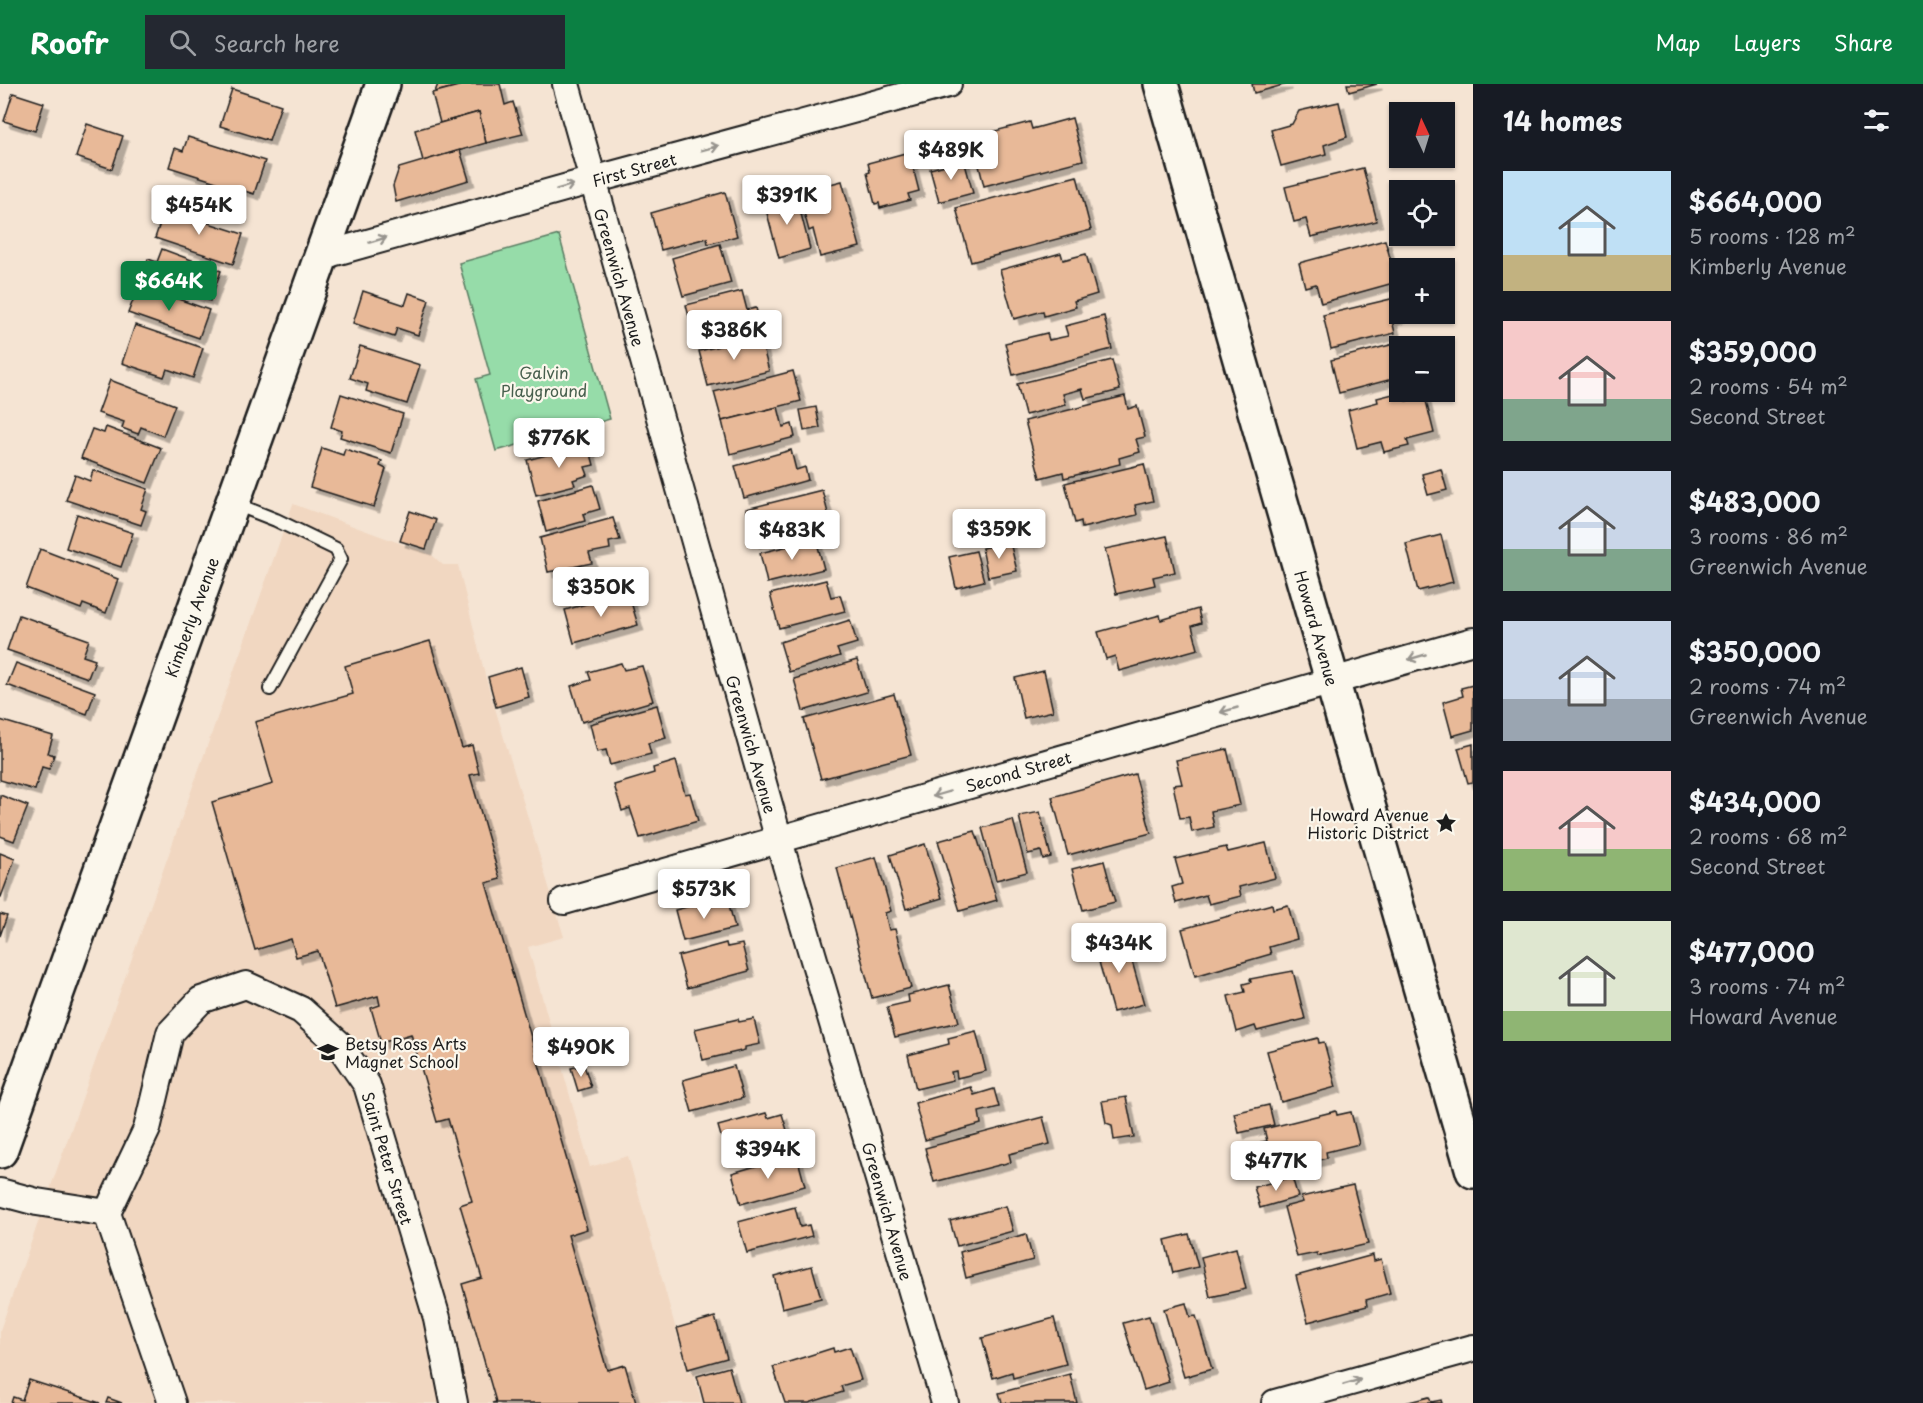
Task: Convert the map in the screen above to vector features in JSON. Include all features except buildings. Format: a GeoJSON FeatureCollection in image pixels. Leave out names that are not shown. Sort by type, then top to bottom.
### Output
{"type":"FeatureCollection","features":[{"type":"Feature","properties":{"kind":"main road","name":"Kimberly Avenue"},"geometry":{"type":"LineString","coordinates":[[0,1151],[383,84]]}},
{"type":"Feature","properties":{"kind":"main road","name":"Howard Avenue"},"geometry":{"type":"LineString","coordinates":[[1161,84],[1473,1171]]}},
{"type":"Feature","properties":{"kind":"street","name":"Greenwich Avenue"},"geometry":{"type":"LineString","coordinates":[[566,84],[779,840],[945,1403]]}},
{"type":"Feature","properties":{"kind":"street","name":"First Street"},"geometry":{"type":"LineString","coordinates":[[321,256],[948,84]]}},
{"type":"Feature","properties":{"kind":"street","name":"Second Street"},"geometry":{"type":"LineString","coordinates":[[564,901],[1473,641]]}},
{"type":"Feature","properties":{"kind":"street","name":"Saint Peter Street"},"geometry":{"type":"LineString","coordinates":[[107,1214],[147,1129],[170,1033],[201,1000],[246,985],[301,1010],[338,1043],[367,1085],[437,1318],[454,1403]]}},
{"type":"Feature","properties":{"kind":"street"},"geometry":{"type":"LineString","coordinates":[[0,1192],[37,1202],[107,1214],[172,1403]]}},
{"type":"Feature","properties":{"kind":"street"},"geometry":{"type":"LineString","coordinates":[[1275,1403],[1473,1348]]}},
{"type":"Feature","properties":{"kind":"lane"},"geometry":{"type":"LineString","coordinates":[[232,503],[276,520],[336,549],[341,559],[270,689]]}},
{"type":"Feature","properties":{"kind":"shaded area","name":"Betsy Ross Arts Magnet School"},"geometry":{"type":"Polygon","coordinates":[[[293,504],[432,555],[443,565],[458,565],[485,675],[564,937],[528,947],[590,1167],[628,1156],[688,1373],[693,1372],[702,1403],[0,1403],[0,1330],[293,504]]]}},
{"type":"Feature","properties":{"kind":"green space","name":"Galvin Playground"},"geometry":{"type":"Polygon","coordinates":[[[559,235],[610,419],[496,451],[476,379],[490,375],[459,263],[559,235]]]}},
{"type":"Feature","properties":{"kind":"place","name":"Howard Avenue Historic District"},"geometry":{"type":"Point","coordinates":[1446,823]}},
{"type":"Feature","properties":{"kind":"place","name":"Betsy Ross Arts Magnet School"},"geometry":{"type":"Point","coordinates":[328,1052]}}]}
